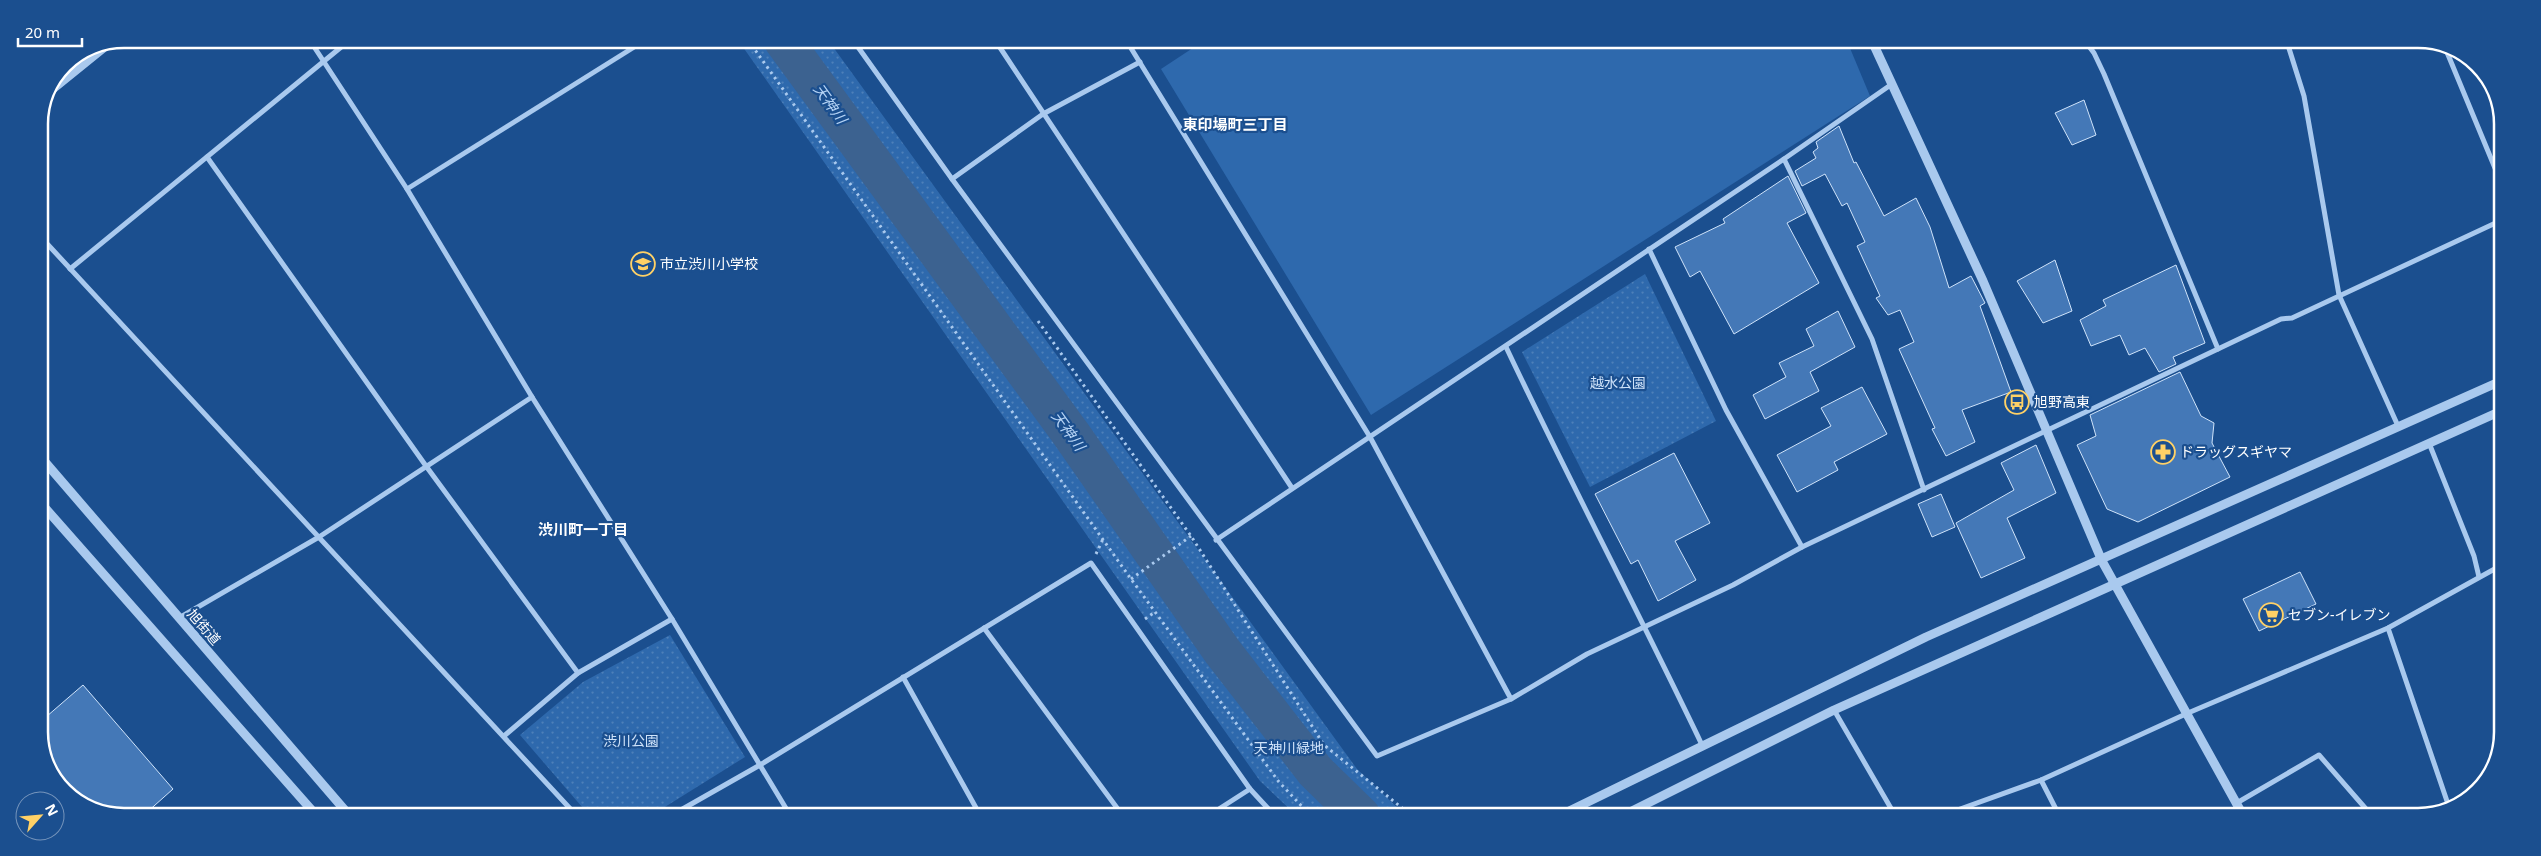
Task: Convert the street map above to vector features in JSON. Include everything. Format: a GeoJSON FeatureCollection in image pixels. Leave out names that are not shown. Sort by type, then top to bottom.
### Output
{"type":"FeatureCollection","features":[{"type":"Feature","properties":{"kind":"street"},"geometry":{"type":"LineString","coordinates":[[315,48],[407,189],[532,398],[672,619],[786,808]]}},
{"type":"Feature","properties":{"kind":"street"},"geometry":{"type":"LineString","coordinates":[[70,269],[340,48]]}},
{"type":"Feature","properties":{"kind":"street"},"geometry":{"type":"LineString","coordinates":[[407,189],[633,48]]}},
{"type":"Feature","properties":{"kind":"street"},"geometry":{"type":"LineString","coordinates":[[859,48],[1216,540],[1377,756],[1511,699],[1587,654],[1734,584],[1802,547],[2282,319],[2292,318],[2493,224]]}},
{"type":"Feature","properties":{"kind":"street"},"geometry":{"type":"LineString","coordinates":[[1000,48],[1292,488]]}},
{"type":"Feature","properties":{"kind":"street"},"geometry":{"type":"LineString","coordinates":[[1131,48],[1370,437],[1511,699]]}},
{"type":"Feature","properties":{"kind":"street"},"geometry":{"type":"LineString","coordinates":[[1875,48],[1983,281],[2102,561],[2114,586],[2188,713],[2238,808]]}},
{"type":"Feature","properties":{"kind":"street"},"geometry":{"type":"LineString","coordinates":[[2090,48],[2104,74],[2218,349]]}},
{"type":"Feature","properties":{"kind":"street"},"geometry":{"type":"LineString","coordinates":[[2289,48],[2304,96],[2339,295],[2398,426]]}},
{"type":"Feature","properties":{"kind":"street"},"geometry":{"type":"LineString","coordinates":[[58,85],[99,52]]}},
{"type":"Feature","properties":{"kind":"street"},"geometry":{"type":"LineString","coordinates":[[2448,54],[2493,163]]}},
{"type":"Feature","properties":{"kind":"street"},"geometry":{"type":"LineString","coordinates":[[952,179],[1043,114],[1140,62]]}},
{"type":"Feature","properties":{"kind":"street"},"geometry":{"type":"LineString","coordinates":[[1216,540],[1784,159],[1892,83]]}},
{"type":"Feature","properties":{"kind":"street"},"geometry":{"type":"LineString","coordinates":[[207,157],[426,466],[578,673]]}},
{"type":"Feature","properties":{"kind":"street"},"geometry":{"type":"LineString","coordinates":[[1784,159],[1872,338],[1924,490]]}},
{"type":"Feature","properties":{"kind":"street"},"geometry":{"type":"LineString","coordinates":[[48,245],[570,808]]}},
{"type":"Feature","properties":{"kind":"street"},"geometry":{"type":"LineString","coordinates":[[1649,249],[1726,410],[1802,547]]}},
{"type":"Feature","properties":{"kind":"street"},"geometry":{"type":"LineString","coordinates":[[1506,346],[1562,465],[1645,626],[1702,744]]}},
{"type":"Feature","properties":{"kind":"street"},"geometry":{"type":"LineString","coordinates":[[1575,808],[1702,744],[1926,637],[2102,561],[2493,384]]}},
{"type":"Feature","properties":{"kind":"street"},"geometry":{"type":"LineString","coordinates":[[178,618],[319,537],[532,398]]}},
{"type":"Feature","properties":{"kind":"street"},"geometry":{"type":"LineString","coordinates":[[1638,808],[1834,710],[2493,414]]}},
{"type":"Feature","properties":{"kind":"street"},"geometry":{"type":"LineString","coordinates":[[2429,443],[2474,556],[2479,577]]}},
{"type":"Feature","properties":{"kind":"street","name":"旭街道"},"geometry":{"type":"LineString","coordinates":[[48,466],[343,808]]}},
{"type":"Feature","properties":{"kind":"street"},"geometry":{"type":"LineString","coordinates":[[48,511],[311,808]]}},
{"type":"Feature","properties":{"kind":"street"},"geometry":{"type":"LineString","coordinates":[[684,808],[760,765],[1091,563],[1250,789],[1268,808]]}},
{"type":"Feature","properties":{"kind":"street"},"geometry":{"type":"LineString","coordinates":[[1963,808],[2041,780],[2188,713],[2388,628],[2494,569]]}},
{"type":"Feature","properties":{"kind":"street"},"geometry":{"type":"LineString","coordinates":[[504,736],[578,673],[672,619]]}},
{"type":"Feature","properties":{"kind":"street"},"geometry":{"type":"LineString","coordinates":[[984,628],[1117,808]]}},
{"type":"Feature","properties":{"kind":"street"},"geometry":{"type":"LineString","coordinates":[[2388,628],[2447,801]]}},
{"type":"Feature","properties":{"kind":"street"},"geometry":{"type":"LineString","coordinates":[[904,678],[976,808]]}},
{"type":"Feature","properties":{"kind":"street"},"geometry":{"type":"LineString","coordinates":[[1834,710],[1891,808]]}},
{"type":"Feature","properties":{"kind":"street"},"geometry":{"type":"LineString","coordinates":[[2235,804],[2319,755],[2365,808]]}},
{"type":"Feature","properties":{"kind":"street"},"geometry":{"type":"LineString","coordinates":[[2041,780],[2055,808]]}},
{"type":"Feature","properties":{"kind":"street"},"geometry":{"type":"LineString","coordinates":[[1220,808],[1250,789]]}},
{"type":"Feature","properties":{"kind":"path"},"geometry":{"type":"LineString","coordinates":[[754,48],[1131,579],[1279,782],[1303,808]]}},
{"type":"Feature","properties":{"kind":"path"},"geometry":{"type":"LineString","coordinates":[[1034,317],[1191,536],[1324,745],[1402,808]]}},
{"type":"Feature","properties":{"kind":"path"},"geometry":{"type":"LineString","coordinates":[[1131,579],[1191,536]]}},
{"type":"Feature","properties":{"kind":"green space","name":"天神川緑地"},"geometry":{"type":"Polygon","coordinates":[[[744,48],[834,48],[1357,769],[1398,808],[1289,808],[1260,781],[744,48]]]}},
{"type":"Feature","properties":{"kind":"green space"},"geometry":{"type":"Polygon","coordinates":[[[1193,48],[1850,48],[1870,96],[1371,415],[1161,69],[1193,48]]]}},
{"type":"Feature","properties":{"kind":"green space","name":"越水公園"},"geometry":{"type":"Polygon","coordinates":[[[1645,274],[1716,421],[1590,487],[1522,352],[1645,274]]]}},
{"type":"Feature","properties":{"kind":"green space","name":"渋川公園"},"geometry":{"type":"Polygon","coordinates":[[[670,635],[745,757],[663,808],[583,808],[520,735],[583,682],[670,635]]]}},
{"type":"Feature","properties":{"kind":"building"},"geometry":{"type":"Polygon","coordinates":[[[2084,100],[2096,135],[2072,145],[2055,113],[2084,100]]]}},
{"type":"Feature","properties":{"kind":"building"},"geometry":{"type":"Polygon","coordinates":[[[1839,126],[1854,163],[1856,162],[1884,216],[1916,198],[1930,227],[1949,288],[1971,276],[1985,303],[1980,306],[2011,392],[1962,410],[1975,442],[1946,456],[1932,429],[1935,428],[1899,349],[1914,342],[1900,310],[1888,315],[1876,298],[1880,296],[1857,246],[1865,242],[1847,203],[1842,206],[1825,174],[1802,186],[1795,171],[1816,158],[1813,152],[1818,148],[1816,142],[1839,126]]]}},
{"type":"Feature","properties":{"kind":"building"},"geometry":{"type":"Polygon","coordinates":[[[1788,176],[1806,213],[1787,223],[1819,283],[1734,334],[1700,271],[1690,277],[1675,247],[1725,223],[1723,219],[1788,176]]]}},
{"type":"Feature","properties":{"kind":"building"},"geometry":{"type":"Polygon","coordinates":[[[2055,260],[2072,311],[2043,323],[2017,281],[2055,260]]]}},
{"type":"Feature","properties":{"kind":"building"},"geometry":{"type":"Polygon","coordinates":[[[2176,265],[2205,343],[2173,357],[2176,364],[2159,372],[2145,348],[2129,355],[2120,335],[2091,346],[2080,320],[2106,306],[2103,300],[2176,265]]]}},
{"type":"Feature","properties":{"kind":"building"},"geometry":{"type":"Polygon","coordinates":[[[1838,311],[1855,347],[1810,372],[1819,391],[1765,419],[1753,395],[1786,377],[1779,363],[1814,346],[1806,329],[1838,311]]]}},
{"type":"Feature","properties":{"kind":"building"},"geometry":{"type":"Polygon","coordinates":[[[2180,372],[2201,416],[2214,423],[2212,443],[2230,477],[2138,522],[2107,509],[2077,445],[2096,436],[2090,415],[2180,372]]]}},
{"type":"Feature","properties":{"kind":"building"},"geometry":{"type":"Polygon","coordinates":[[[1862,387],[1887,434],[1834,462],[1838,470],[1797,492],[1777,455],[1831,426],[1821,408],[1862,387]]]}},
{"type":"Feature","properties":{"kind":"building"},"geometry":{"type":"Polygon","coordinates":[[[2036,445],[2056,493],[2007,518],[2025,558],[1981,578],[1956,523],[2014,490],[2001,463],[2036,445]]]}},
{"type":"Feature","properties":{"kind":"building"},"geometry":{"type":"Polygon","coordinates":[[[1674,453],[1710,523],[1675,541],[1696,580],[1658,601],[1638,560],[1631,564],[1595,494],[1674,453]]]}},
{"type":"Feature","properties":{"kind":"building"},"geometry":{"type":"Polygon","coordinates":[[[1941,494],[1955,527],[1932,537],[1918,504],[1941,494]]]}},
{"type":"Feature","properties":{"kind":"building","name":"セブン-イレブン"},"geometry":{"type":"Polygon","coordinates":[[[2300,572],[2316,604],[2259,631],[2243,599],[2300,572]]]}},
{"type":"Feature","properties":{"kind":"building"},"geometry":{"type":"Polygon","coordinates":[[[83,685],[173,789],[152,808],[114,808],[90,801],[81,796],[63,779],[53,762],[49,747],[48,715],[83,685]]]}},
{"type":"Feature","properties":{"kind":"waterway","name":"天神川"},"geometry":{"type":"LineString","coordinates":[[789,48],[1071,434],[1222,651],[1315,771],[1353,808]]}},
{"type":"Feature","properties":{"kind":"place","name":"市立渋川小学校"},"geometry":{"type":"Point","coordinates":[643,264]}},
{"type":"Feature","properties":{"kind":"place","name":"旭野高東"},"geometry":{"type":"Point","coordinates":[2017,402]}},
{"type":"Feature","properties":{"kind":"place","name":"ドラッグスギヤマ"},"geometry":{"type":"Point","coordinates":[2163,452]}},
{"type":"Feature","properties":{"kind":"place","name":"セブン-イレブン"},"geometry":{"type":"Point","coordinates":[2271,615]}},
{"type":"Feature","properties":{"kind":"district","name":"東印場町三丁目"},"geometry":{"type":"Point","coordinates":[1235,125]}},
{"type":"Feature","properties":{"kind":"district","name":"渋川町一丁目"},"geometry":{"type":"Point","coordinates":[583,530]}}]}
